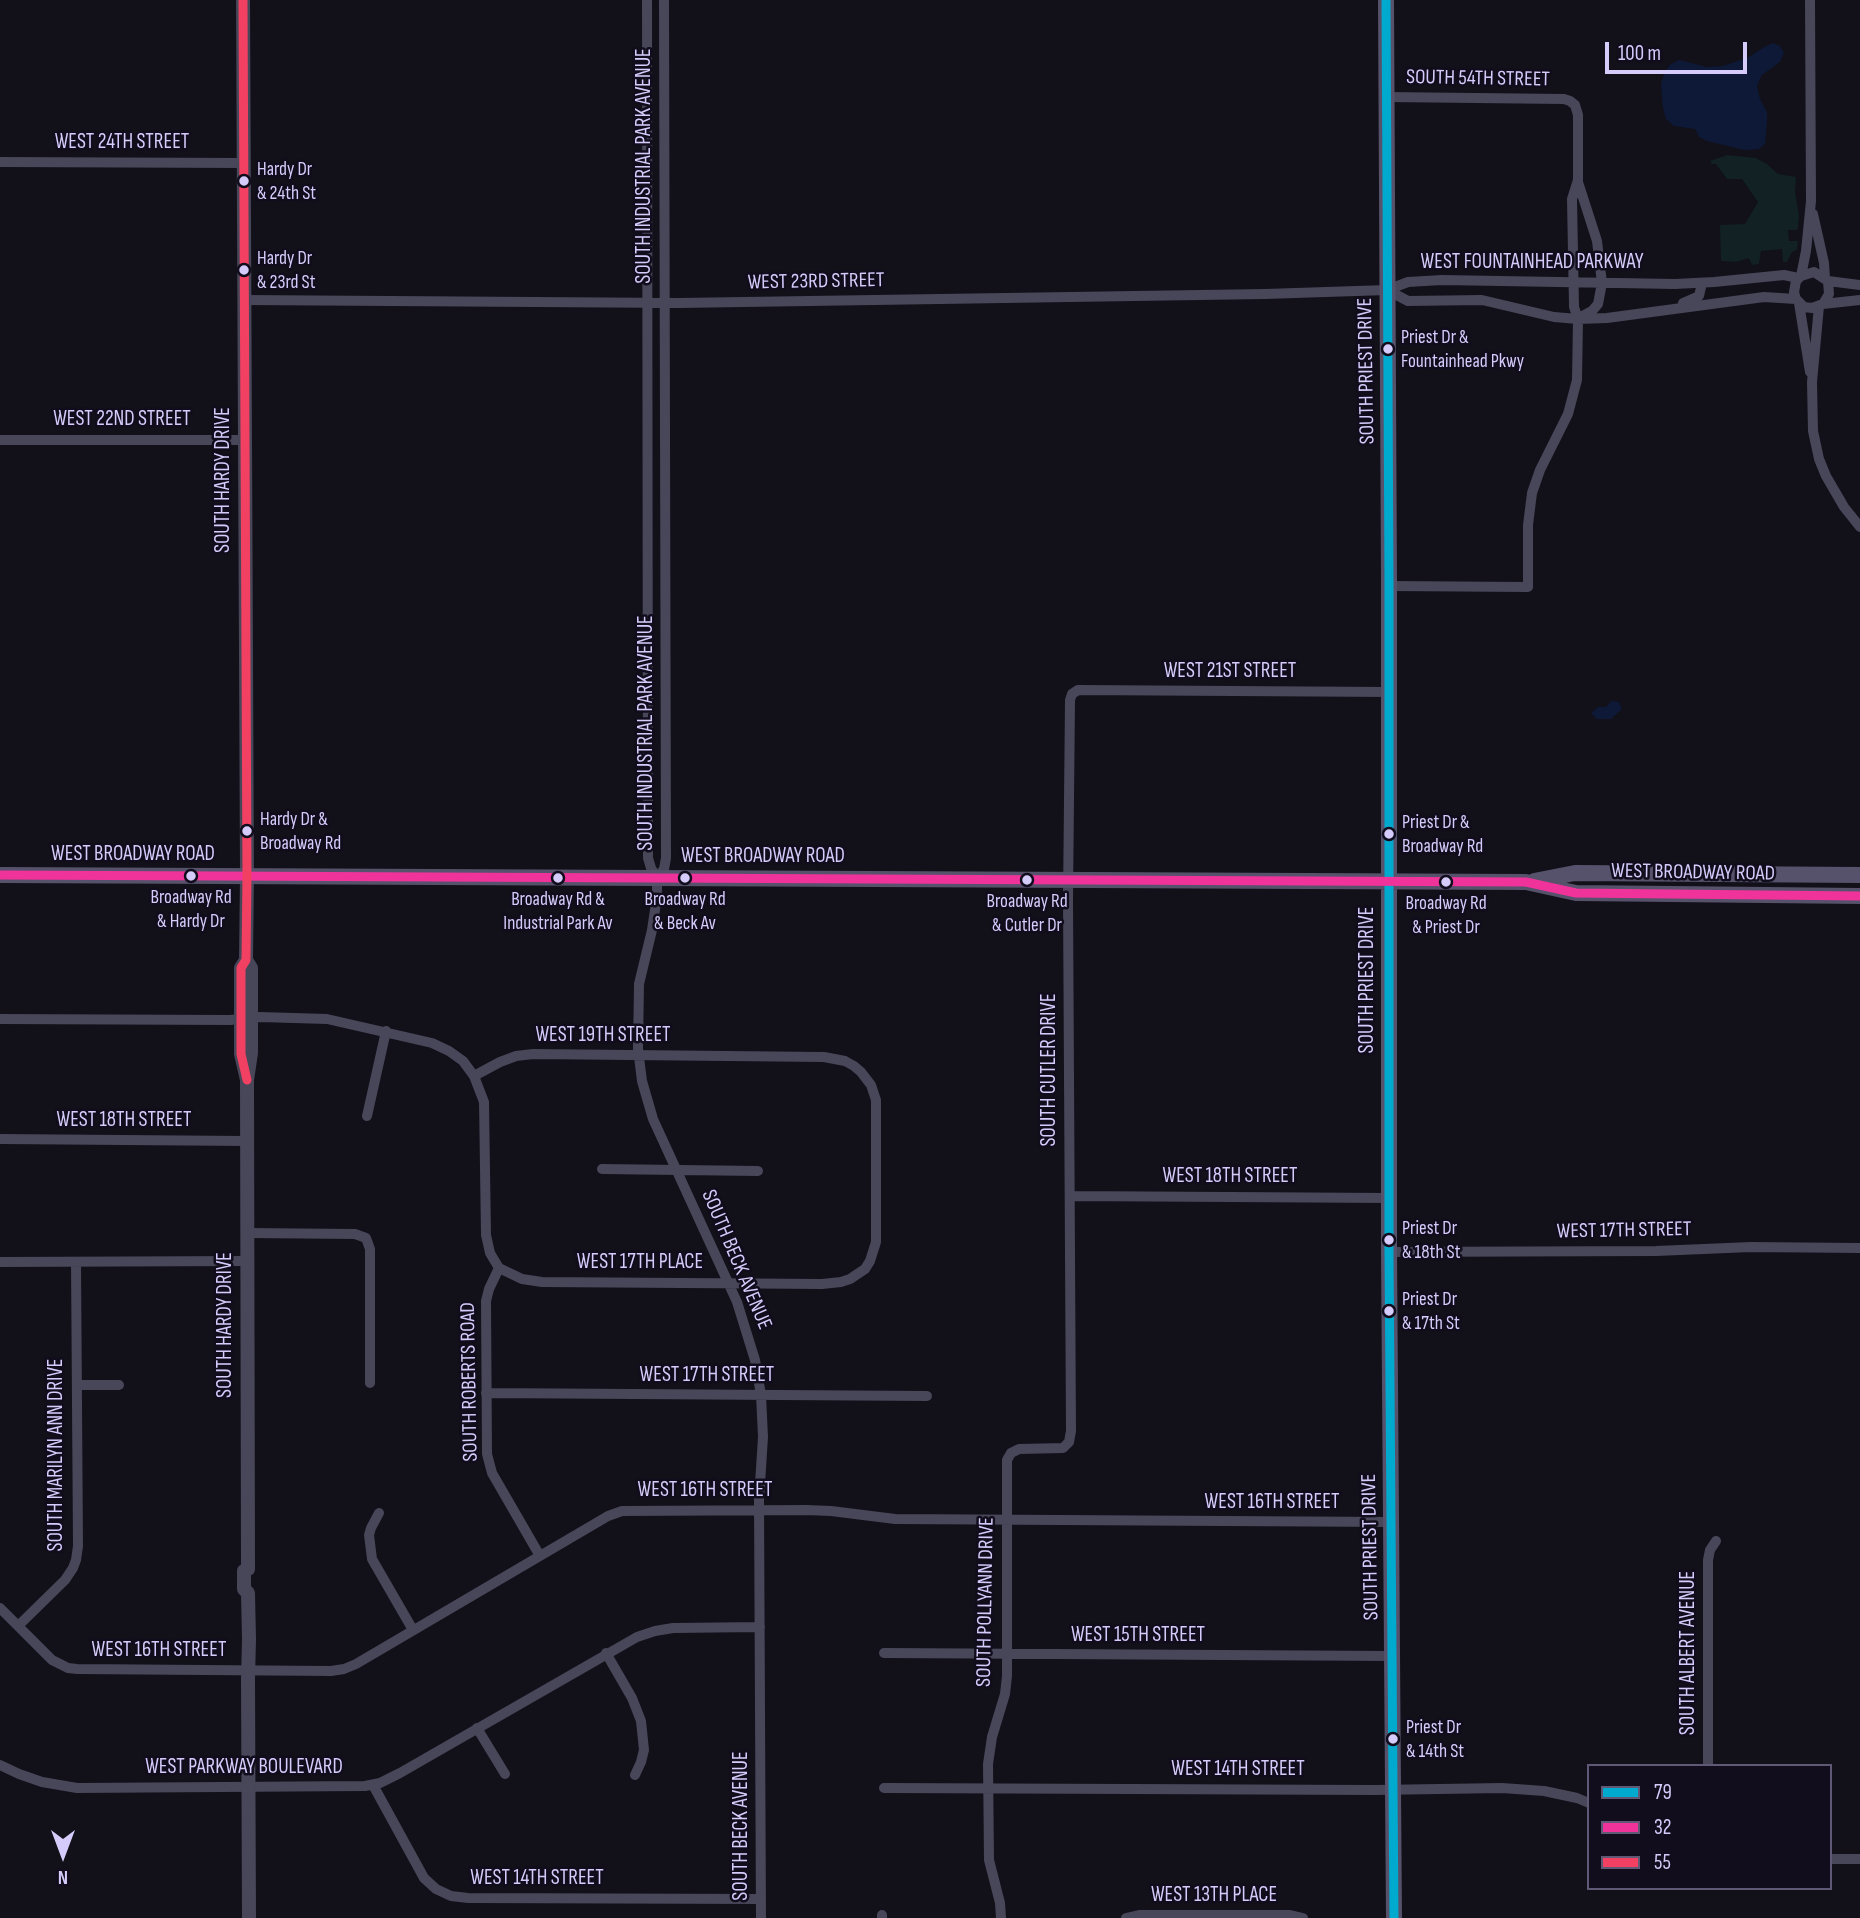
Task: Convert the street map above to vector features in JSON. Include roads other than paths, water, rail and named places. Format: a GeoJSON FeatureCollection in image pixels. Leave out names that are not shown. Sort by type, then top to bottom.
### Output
{"type":"FeatureCollection","features":[{"type":"Feature","properties":{"kind":"main road","name":"SOUTH PRIEST DRIVE"},"geometry":{"type":"LineString","coordinates":[[1386,0],[1389,1252],[1394,1918]]}},
{"type":"Feature","properties":{"kind":"main road","name":"WEST BROADWAY ROAD"},"geometry":{"type":"LineString","coordinates":[[0,876],[1526,882],[1575,873],[1860,875]]}},
{"type":"Feature","properties":{"kind":"main road","name":"WEST BROADWAY ROAD"},"geometry":{"type":"LineString","coordinates":[[1526,882],[1576,893],[1860,896]]}},
{"type":"Feature","properties":{"kind":"street","name":"SOUTH HARDY DRIVE"},"geometry":{"type":"LineString","coordinates":[[243,0],[247,876],[246,960],[241,968],[246,1018],[241,1054],[247,1080],[248,1569],[252,1571],[253,1590],[248,1593],[249,1918]]}},
{"type":"Feature","properties":{"kind":"street","name":"SOUTH INDUSTRIAL PARK AVENUE"},"geometry":{"type":"LineString","coordinates":[[647,0],[648,858],[657,878],[664,869],[666,858],[664,0]]}},
{"type":"Feature","properties":{"kind":"street"},"geometry":{"type":"LineString","coordinates":[[1810,0],[1811,201],[1806,251],[1794,289],[1812,382]]}},
{"type":"Feature","properties":{"kind":"street","name":"SOUTH 54TH STREET"},"geometry":{"type":"LineString","coordinates":[[1386,97],[1570,100],[1578,115],[1578,180],[1597,241],[1602,283]]}},
{"type":"Feature","properties":{"kind":"street","name":"WEST 24TH STREET"},"geometry":{"type":"LineString","coordinates":[[0,162],[244,163]]}},
{"type":"Feature","properties":{"kind":"street","name":"SOUTH 54TH STREET"},"geometry":{"type":"LineString","coordinates":[[1578,180],[1572,199],[1574,310],[1578,319]]}},
{"type":"Feature","properties":{"kind":"street"},"geometry":{"type":"LineString","coordinates":[[1811,201],[1829,294],[1821,305],[1812,382],[1812,421],[1819,459],[1838,498],[1860,527]]}},
{"type":"Feature","properties":{"kind":"street"},"geometry":{"type":"LineString","coordinates":[[1799,277],[1814,272],[1827,279],[1860,285]]}},
{"type":"Feature","properties":{"kind":"street","name":"WEST FOUNTAINHEAD PARKWAY"},"geometry":{"type":"LineString","coordinates":[[1387,290],[1408,282],[1434,281],[1702,283],[1784,275],[1799,277]]}},
{"type":"Feature","properties":{"kind":"street"},"geometry":{"type":"LineString","coordinates":[[1389,586],[1528,587],[1530,502],[1540,470],[1574,398],[1578,372],[1578,319],[1595,308],[1601,297],[1602,283]]}},
{"type":"Feature","properties":{"kind":"street"},"geometry":{"type":"LineString","coordinates":[[1664,311],[1696,298],[1701,292],[1702,283]]}},
{"type":"Feature","properties":{"kind":"street","name":"WEST 23RD STREET"},"geometry":{"type":"LineString","coordinates":[[245,300],[665,303],[1238,295],[1387,290]]}},
{"type":"Feature","properties":{"kind":"street","name":"WEST FOUNTAINHEAD PARKWAY"},"geometry":{"type":"LineString","coordinates":[[1387,290],[1408,301],[1482,300],[1554,317],[1578,319],[1607,318],[1770,296],[1797,301]]}},
{"type":"Feature","properties":{"kind":"street"},"geometry":{"type":"LineString","coordinates":[[1797,301],[1808,308],[1860,300]]}},
{"type":"Feature","properties":{"kind":"street","name":"WEST 22ND STREET"},"geometry":{"type":"LineString","coordinates":[[0,440],[244,440]]}},
{"type":"Feature","properties":{"kind":"street","name":"WEST 21ST STREET"},"geometry":{"type":"LineString","coordinates":[[1072,694],[1078,690],[1389,692]]}},
{"type":"Feature","properties":{"kind":"street","name":"SOUTH CUTLER DRIVE"},"geometry":{"type":"LineString","coordinates":[[1011,1453],[1019,1449],[1058,1449],[1067,1446],[1071,1431],[1068,880],[1072,694]]}},
{"type":"Feature","properties":{"kind":"street","name":"SOUTH BECK AVENUE"},"geometry":{"type":"LineString","coordinates":[[657,878],[652,930],[639,984],[639,1055],[642,1081],[650,1112],[730,1283],[750,1339],[761,1395],[761,1918]]}},
{"type":"Feature","properties":{"kind":"street"},"geometry":{"type":"LineString","coordinates":[[0,1019],[327,1018],[441,1047],[463,1061],[482,1094],[485,1110],[486,1235],[490,1253],[499,1268]]}},
{"type":"Feature","properties":{"kind":"street"},"geometry":{"type":"LineString","coordinates":[[367,1116],[386,1031]]}},
{"type":"Feature","properties":{"kind":"street","name":"WEST 19TH STREET"},"geometry":{"type":"LineString","coordinates":[[474,1076],[500,1062],[524,1055],[824,1057],[865,1068],[876,1107],[877,1232],[874,1252],[865,1269]]}},
{"type":"Feature","properties":{"kind":"street","name":"WEST 18TH STREET"},"geometry":{"type":"LineString","coordinates":[[0,1139],[247,1141]]}},
{"type":"Feature","properties":{"kind":"street"},"geometry":{"type":"LineString","coordinates":[[602,1169],[758,1171]]}},
{"type":"Feature","properties":{"kind":"street","name":"WEST 18TH STREET"},"geometry":{"type":"LineString","coordinates":[[1070,1196],[1390,1198]]}},
{"type":"Feature","properties":{"kind":"street"},"geometry":{"type":"LineString","coordinates":[[247,1233],[355,1234],[366,1238],[370,1250],[370,1383]]}},
{"type":"Feature","properties":{"kind":"street","name":"WEST 17TH STREET"},"geometry":{"type":"LineString","coordinates":[[1389,1252],[1860,1248]]}},
{"type":"Feature","properties":{"kind":"street"},"geometry":{"type":"LineString","coordinates":[[0,1262],[247,1261]]}},
{"type":"Feature","properties":{"kind":"street","name":"SOUTH MARILYN ANN DRIVE"},"geometry":{"type":"LineString","coordinates":[[18,1626],[65,1580],[76,1560],[76,1262]]}},
{"type":"Feature","properties":{"kind":"street","name":"WEST 17TH PLACE"},"geometry":{"type":"LineString","coordinates":[[499,1268],[513,1276],[531,1281],[831,1284],[850,1279],[865,1269]]}},
{"type":"Feature","properties":{"kind":"street","name":"SOUTH ROBERTS ROAD"},"geometry":{"type":"LineString","coordinates":[[499,1268],[486,1301],[486,1449],[490,1467],[540,1556]]}},
{"type":"Feature","properties":{"kind":"street"},"geometry":{"type":"LineString","coordinates":[[865,1269],[872,1279]]}},
{"type":"Feature","properties":{"kind":"street"},"geometry":{"type":"LineString","coordinates":[[77,1385],[119,1385]]}},
{"type":"Feature","properties":{"kind":"street","name":"WEST 17TH STREET"},"geometry":{"type":"LineString","coordinates":[[486,1393],[927,1396]]}},
{"type":"Feature","properties":{"kind":"street","name":"SOUTH POLLYANN DRIVE"},"geometry":{"type":"LineString","coordinates":[[1002,1918],[989,1860],[988,1788],[989,1756],[1005,1694],[1006,1464],[1011,1453]]}},
{"type":"Feature","properties":{"kind":"street","name":"WEST 16TH STREET"},"geometry":{"type":"LineString","coordinates":[[0,1608],[52,1660],[68,1668],[331,1671],[344,1669],[622,1511],[818,1510],[895,1519],[1391,1522]]}},
{"type":"Feature","properties":{"kind":"street"},"geometry":{"type":"LineString","coordinates":[[379,1513],[369,1535],[372,1559],[413,1630]]}},
{"type":"Feature","properties":{"kind":"street","name":"SOUTH ALBERT AVENUE"},"geometry":{"type":"LineString","coordinates":[[1708,1764],[1708,1560],[1716,1541]]}},
{"type":"Feature","properties":{"kind":"street","name":"WEST PARKWAY BOULEVARD"},"geometry":{"type":"LineString","coordinates":[[0,1765],[42,1782],[77,1788],[373,1785],[400,1773],[637,1637],[664,1629],[760,1627]]}},
{"type":"Feature","properties":{"kind":"street"},"geometry":{"type":"LineString","coordinates":[[606,1653],[632,1698],[641,1721],[643,1757],[635,1775]]}},
{"type":"Feature","properties":{"kind":"street","name":"WEST 15TH STREET"},"geometry":{"type":"LineString","coordinates":[[884,1653],[1392,1656]]}},
{"type":"Feature","properties":{"kind":"street"},"geometry":{"type":"LineString","coordinates":[[477,1728],[505,1774]]}},
{"type":"Feature","properties":{"kind":"street","name":"WEST 14TH STREET"},"geometry":{"type":"LineString","coordinates":[[373,1785],[424,1878],[436,1889],[451,1896],[761,1899]]}},
{"type":"Feature","properties":{"kind":"street","name":"WEST 14TH STREET"},"geometry":{"type":"LineString","coordinates":[[884,1788],[1531,1789],[1587,1802]]}},
{"type":"Feature","properties":{"kind":"street"},"geometry":{"type":"LineString","coordinates":[[1832,1859],[1860,1859]]}},
{"type":"Feature","properties":{"kind":"street","name":"WEST 13TH PLACE"},"geometry":{"type":"LineString","coordinates":[[1126,1918],[1139,1915],[1290,1915],[1303,1918]]}},
{"type":"Feature","properties":{"kind":"water"},"geometry":{"type":"Polygon","coordinates":[[[1773,43],[1780,46],[1784,53],[1780,62],[1762,75],[1757,86],[1767,112],[1765,144],[1759,149],[1744,150],[1707,141],[1699,137],[1695,129],[1674,126],[1666,119],[1661,84],[1665,71],[1671,64],[1679,60],[1707,67],[1723,66],[1749,57],[1773,43]]]}},
{"type":"Feature","properties":{"kind":"water"},"geometry":{"type":"Polygon","coordinates":[[[1611,701],[1619,702],[1622,709],[1611,719],[1597,719],[1591,713],[1598,707],[1606,707],[1611,701]]]}},
{"type":"Feature","properties":{"kind":"place","name":"Hardy Dr & 24th St"},"geometry":{"type":"Point","coordinates":[244,181]}},
{"type":"Feature","properties":{"kind":"place","name":"Hardy Dr & 23rd St"},"geometry":{"type":"Point","coordinates":[244,270]}},
{"type":"Feature","properties":{"kind":"place","name":"Priest Dr & Fountainhead Pkwy"},"geometry":{"type":"Point","coordinates":[1388,349]}},
{"type":"Feature","properties":{"kind":"place","name":"Hardy Dr & Broadway Rd"},"geometry":{"type":"Point","coordinates":[247,831]}},
{"type":"Feature","properties":{"kind":"place","name":"Priest Dr & Broadway Rd"},"geometry":{"type":"Point","coordinates":[1389,834]}},
{"type":"Feature","properties":{"kind":"place","name":"Broadway Rd & Hardy Dr"},"geometry":{"type":"Point","coordinates":[191,876]}},
{"type":"Feature","properties":{"kind":"place","name":"Broadway Rd & Industrial Park Av"},"geometry":{"type":"Point","coordinates":[558,878]}},
{"type":"Feature","properties":{"kind":"place","name":"Broadway Rd & Beck Av"},"geometry":{"type":"Point","coordinates":[685,878]}},
{"type":"Feature","properties":{"kind":"place","name":"Broadway Rd & Cutler Dr"},"geometry":{"type":"Point","coordinates":[1027,880]}},
{"type":"Feature","properties":{"kind":"place","name":"Broadway Rd & Priest Dr"},"geometry":{"type":"Point","coordinates":[1446,882]}},
{"type":"Feature","properties":{"kind":"place","name":"Priest Dr & 18th St"},"geometry":{"type":"Point","coordinates":[1389,1240]}},
{"type":"Feature","properties":{"kind":"place","name":"Priest Dr & 17th St"},"geometry":{"type":"Point","coordinates":[1389,1311]}},
{"type":"Feature","properties":{"kind":"place","name":"Priest Dr & 14th St"},"geometry":{"type":"Point","coordinates":[1393,1739]}}]}
